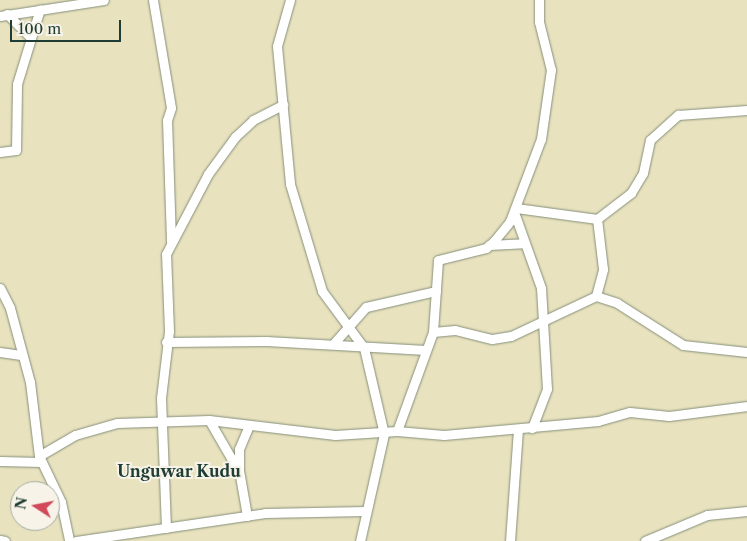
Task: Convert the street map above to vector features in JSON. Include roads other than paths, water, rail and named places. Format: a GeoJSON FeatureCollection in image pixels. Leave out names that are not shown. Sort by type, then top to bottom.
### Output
{"type":"FeatureCollection","features":[{"type":"Feature","properties":{"kind":"street"},"geometry":{"type":"LineString","coordinates":[[4,15],[104,0]]}},
{"type":"Feature","properties":{"kind":"street"},"geometry":{"type":"LineString","coordinates":[[153,0],[170,108],[167,120],[171,243],[165,269],[170,304],[162,423],[166,528]]}},
{"type":"Feature","properties":{"kind":"street"},"geometry":{"type":"LineString","coordinates":[[290,0],[277,46],[283,106],[283,148],[294,204],[322,291],[364,348],[384,434],[365,511],[360,541]]}},
{"type":"Feature","properties":{"kind":"street"},"geometry":{"type":"LineString","coordinates":[[489,245],[515,210],[541,139],[548,104],[550,56],[539,22],[540,0]]}},
{"type":"Feature","properties":{"kind":"street"},"geometry":{"type":"LineString","coordinates":[[0,152],[14,152],[17,146],[15,94],[29,36],[40,9]]}},
{"type":"Feature","properties":{"kind":"street"},"geometry":{"type":"LineString","coordinates":[[4,15],[29,36]]}},
{"type":"Feature","properties":{"kind":"street"},"geometry":{"type":"LineString","coordinates":[[171,243],[235,136],[253,120],[283,106]]}},
{"type":"Feature","properties":{"kind":"street"},"geometry":{"type":"LineString","coordinates":[[515,210],[597,220],[631,193],[643,173],[650,140],[678,115],[747,110]]}},
{"type":"Feature","properties":{"kind":"street"},"geometry":{"type":"LineString","coordinates":[[515,210],[523,242],[538,275],[542,322],[547,389],[532,428]]}},
{"type":"Feature","properties":{"kind":"street"},"geometry":{"type":"LineString","coordinates":[[596,296],[603,269],[597,220]]}},
{"type":"Feature","properties":{"kind":"street"},"geometry":{"type":"LineString","coordinates":[[397,431],[433,332],[436,270],[441,257],[489,245],[523,242]]}},
{"type":"Feature","properties":{"kind":"street"},"geometry":{"type":"LineString","coordinates":[[0,288],[10,308],[21,355],[30,382],[40,459],[61,502],[69,541]]}},
{"type":"Feature","properties":{"kind":"street"},"geometry":{"type":"LineString","coordinates":[[334,343],[348,326],[373,304],[436,291]]}},
{"type":"Feature","properties":{"kind":"street"},"geometry":{"type":"LineString","coordinates":[[433,332],[464,330],[492,338],[542,322],[596,296],[617,302],[683,345],[747,352]]}},
{"type":"Feature","properties":{"kind":"street"},"geometry":{"type":"LineString","coordinates":[[166,342],[334,343],[364,348],[426,350]]}},
{"type":"Feature","properties":{"kind":"street"},"geometry":{"type":"LineString","coordinates":[[0,352],[21,355]]}},
{"type":"Feature","properties":{"kind":"street"},"geometry":{"type":"LineString","coordinates":[[0,461],[40,459],[87,430],[117,423],[209,420],[249,425],[384,434],[397,431],[444,435],[598,422],[630,412],[668,416],[747,406]]}},
{"type":"Feature","properties":{"kind":"street"},"geometry":{"type":"LineString","coordinates":[[209,420],[239,470]]}},
{"type":"Feature","properties":{"kind":"street"},"geometry":{"type":"LineString","coordinates":[[247,516],[239,470],[239,449],[249,425]]}},
{"type":"Feature","properties":{"kind":"street"},"geometry":{"type":"LineString","coordinates":[[510,541],[518,430]]}},
{"type":"Feature","properties":{"kind":"street"},"geometry":{"type":"LineString","coordinates":[[76,541],[247,516],[365,511]]}},
{"type":"Feature","properties":{"kind":"street"},"geometry":{"type":"LineString","coordinates":[[645,541],[707,515],[747,511]]}},
{"type":"Feature","properties":{"kind":"street"},"geometry":{"type":"LineString","coordinates":[[0,540],[5,541]]}},
{"type":"Feature","properties":{"kind":"district","name":"Unguwar Kudu"},"geometry":{"type":"Point","coordinates":[179,471]}}]}
